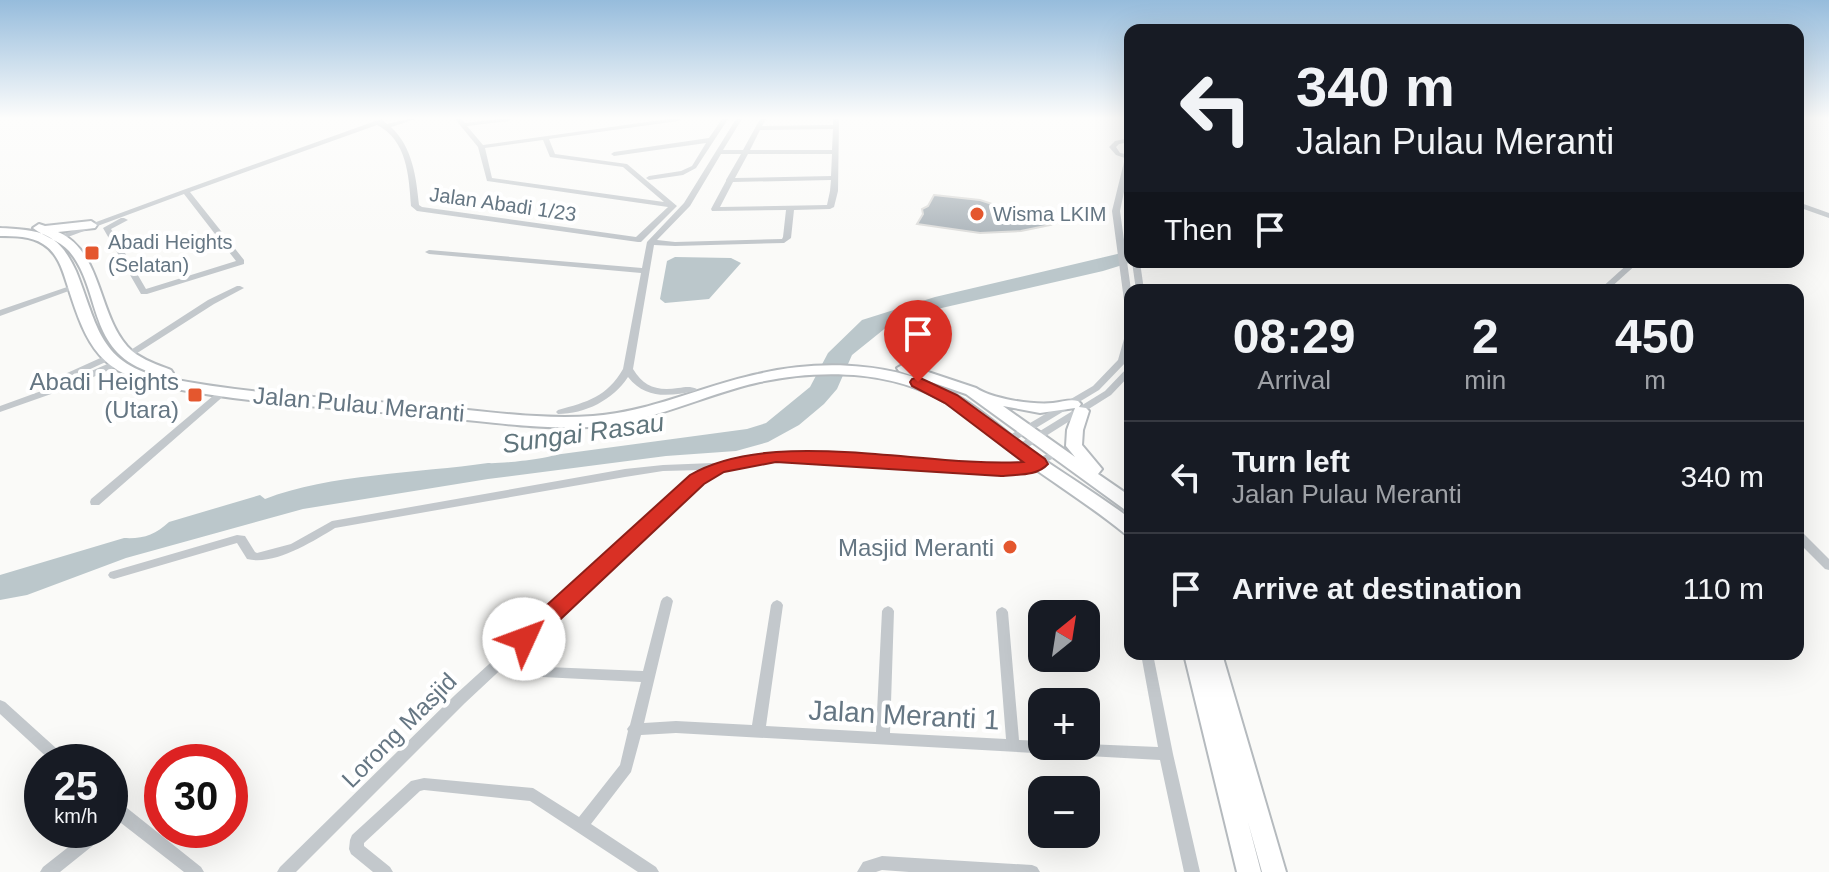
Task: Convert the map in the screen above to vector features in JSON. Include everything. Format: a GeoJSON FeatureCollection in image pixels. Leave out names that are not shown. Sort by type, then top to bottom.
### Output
{"type":"FeatureCollection","features":[{"type":"Feature","properties":{"kind":"main road"},"geometry":{"type":"LineString","coordinates":[[0,224],[51,235],[75,247]]}},
{"type":"Feature","properties":{"kind":"main road"},"geometry":{"type":"LineString","coordinates":[[0,232],[51,235],[91,225]]}},
{"type":"Feature","properties":{"kind":"main road"},"geometry":{"type":"LineString","coordinates":[[91,225],[75,239],[75,247],[108,327],[117,359]]}},
{"type":"Feature","properties":{"kind":"main road"},"geometry":{"type":"LineString","coordinates":[[51,235],[67,264],[91,335],[117,359]]}},
{"type":"Feature","properties":{"kind":"main road","name":"Jalan Pulau Meranti"},"geometry":{"type":"LineString","coordinates":[[117,359],[160,382],[223,392],[588,422],[642,414],[799,367]]}},
{"type":"Feature","properties":{"kind":"main road","name":"Jalan Pulau Meranti"},"geometry":{"type":"LineString","coordinates":[[117,359],[169,374],[236,384],[561,412],[592,412],[642,405],[762,368],[871,368],[926,374],[971,391],[1124,501]]}},
{"type":"Feature","properties":{"kind":"main road","name":"Jalan Pulau Meranti"},"geometry":{"type":"LineString","coordinates":[[871,368],[918,382],[951,399],[1038,464],[1104,506],[1124,524]]}},
{"type":"Feature","properties":{"kind":"main road"},"geometry":{"type":"LineString","coordinates":[[971,391],[1025,407],[1077,408],[1074,446],[1124,500]]}},
{"type":"Feature","properties":{"kind":"main road"},"geometry":{"type":"LineString","coordinates":[[1196,660],[1249,872]]}},
{"type":"Feature","properties":{"kind":"main road"},"geometry":{"type":"LineString","coordinates":[[1214,660],[1274,872]]}},
{"type":"Feature","properties":{"kind":"street"},"geometry":{"type":"LineString","coordinates":[[51,235],[187,193],[276,160]]}},
{"type":"Feature","properties":{"kind":"street","name":"Jalan Abadi 1/23"},"geometry":{"type":"LineString","coordinates":[[410,160],[417,208],[638,240],[673,206]]}},
{"type":"Feature","properties":{"kind":"street"},"geometry":{"type":"LineString","coordinates":[[484,160],[489,180],[673,206]]}},
{"type":"Feature","properties":{"kind":"street"},"geometry":{"type":"LineString","coordinates":[[582,160],[625,165],[673,206]]}},
{"type":"Feature","properties":{"kind":"street"},"geometry":{"type":"LineString","coordinates":[[649,178],[690,170],[698,160]]}},
{"type":"Feature","properties":{"kind":"street"},"geometry":{"type":"LineString","coordinates":[[561,412],[607,398],[616,390],[628,369],[651,242],[687,204],[714,160]]}},
{"type":"Feature","properties":{"kind":"street"},"geometry":{"type":"LineString","coordinates":[[741,160],[714,208],[831,206],[833,160]]}},
{"type":"Feature","properties":{"kind":"street"},"geometry":{"type":"LineString","coordinates":[[729,180],[833,178]]}},
{"type":"Feature","properties":{"kind":"street"},"geometry":{"type":"LineString","coordinates":[[1124,178],[1116,211],[1126,284]]}},
{"type":"Feature","properties":{"kind":"street"},"geometry":{"type":"LineString","coordinates":[[187,193],[241,262],[146,293],[107,228],[187,193]]}},
{"type":"Feature","properties":{"kind":"street"},"geometry":{"type":"LineString","coordinates":[[1804,206],[1829,216]]}},
{"type":"Feature","properties":{"kind":"street"},"geometry":{"type":"LineString","coordinates":[[651,242],[779,242],[787,238],[790,209]]}},
{"type":"Feature","properties":{"kind":"street"},"geometry":{"type":"LineString","coordinates":[[429,252],[645,271]]}},
{"type":"Feature","properties":{"kind":"street"},"geometry":{"type":"LineString","coordinates":[[1610,284],[1628,268]]}},
{"type":"Feature","properties":{"kind":"street"},"geometry":{"type":"LineString","coordinates":[[0,313],[73,288]]}},
{"type":"Feature","properties":{"kind":"street"},"geometry":{"type":"LineString","coordinates":[[0,409],[117,359],[240,288]]}},
{"type":"Feature","properties":{"kind":"street"},"geometry":{"type":"LineString","coordinates":[[1077,408],[1122,361],[1124,354]]}},
{"type":"Feature","properties":{"kind":"street"},"geometry":{"type":"LineString","coordinates":[[628,369],[634,382],[646,390],[692,389]]}},
{"type":"Feature","properties":{"kind":"street"},"geometry":{"type":"LineString","coordinates":[[1012,445],[1108,393],[1124,376]]}},
{"type":"Feature","properties":{"kind":"street"},"geometry":{"type":"LineString","coordinates":[[95,502],[223,392]]}},
{"type":"Feature","properties":{"kind":"street","name":"Lorong Masjid"},"geometry":{"type":"LineString","coordinates":[[285,872],[460,699],[697,479],[718,467],[776,456],[1001,469],[1030,467],[1057,452]]}},
{"type":"Feature","properties":{"kind":"street"},"geometry":{"type":"LineString","coordinates":[[114,575],[237,539],[241,539],[251,556],[257,557],[295,547],[332,525],[650,469],[718,467]]}},
{"type":"Feature","properties":{"kind":"street"},"geometry":{"type":"LineString","coordinates":[[1804,541],[1829,566]]}},
{"type":"Feature","properties":{"kind":"street"},"geometry":{"type":"LineString","coordinates":[[581,825],[626,768],[667,601]]}},
{"type":"Feature","properties":{"kind":"street"},"geometry":{"type":"LineString","coordinates":[[758,732],[777,605]]}},
{"type":"Feature","properties":{"kind":"street"},"geometry":{"type":"LineString","coordinates":[[883,738],[888,611]]}},
{"type":"Feature","properties":{"kind":"street"},"geometry":{"type":"LineString","coordinates":[[1002,612],[1013,745]]}},
{"type":"Feature","properties":{"kind":"street"},"geometry":{"type":"LineString","coordinates":[[1148,660],[1192,872]]}},
{"type":"Feature","properties":{"kind":"street"},"geometry":{"type":"LineString","coordinates":[[523,671],[647,677]]}},
{"type":"Feature","properties":{"kind":"street"},"geometry":{"type":"LineString","coordinates":[[0,706],[42,744]]}},
{"type":"Feature","properties":{"kind":"street","name":"Jalan Meranti 1"},"geometry":{"type":"LineString","coordinates":[[634,729],[676,727],[1166,754]]}},
{"type":"Feature","properties":{"kind":"street"},"geometry":{"type":"LineString","coordinates":[[385,872],[356,849],[357,840],[404,796],[424,784],[533,795],[651,872]]}},
{"type":"Feature","properties":{"kind":"street"},"geometry":{"type":"LineString","coordinates":[[128,824],[196,872]]}},
{"type":"Feature","properties":{"kind":"street"},"geometry":{"type":"LineString","coordinates":[[48,872],[78,848]]}},
{"type":"Feature","properties":{"kind":"street"},"geometry":{"type":"LineString","coordinates":[[866,869],[882,863],[1032,872]]}},
{"type":"Feature","properties":{"kind":"shaded area"},"geometry":{"type":"Polygon","coordinates":[[[1124,252],[1124,264],[1103,271],[898,318],[852,355],[837,389],[824,404],[799,425],[768,442],[736,451],[666,456],[488,479],[303,509],[126,558],[27,595],[0,600],[0,575],[124,538],[148,535],[169,522],[260,495],[265,499],[345,479],[522,461],[747,429],[766,423],[810,387],[828,353],[862,320],[935,297],[1124,252]]]}},
{"type":"Feature","properties":{"kind":"shaded area"},"geometry":{"type":"Polygon","coordinates":[[[675,257],[731,258],[741,263],[709,299],[665,303],[660,299],[667,261],[675,257]]]}},
{"type":"Feature","properties":{"kind":"building","name":"Wisma LKIM"},"geometry":{"type":"Polygon","coordinates":[[[934,195],[980,200],[1001,207],[1002,204],[1030,213],[1050,225],[1021,231],[980,233],[917,224],[923,214],[922,209],[928,206],[934,195]]]}},
{"type":"Feature","properties":{"kind":"place","name":"Wisma LKIM"},"geometry":{"type":"Point","coordinates":[977,214]}},
{"type":"Feature","properties":{"kind":"place","name":"Abadi Heights (Selatan)"},"geometry":{"type":"Point","coordinates":[92,253]}},
{"type":"Feature","properties":{"kind":"place","name":"Abadi Heights (Utara)"},"geometry":{"type":"Point","coordinates":[195,395]}},
{"type":"Feature","properties":{"kind":"place","name":"Masjid Meranti"},"geometry":{"type":"Point","coordinates":[1010,547]}},
{"type":"Feature","properties":{"kind":"route"},"geometry":{"type":"LineString","coordinates":[[524,639],[697,479],[718,467],[740,460],[776,456],[1001,469],[1020,469],[1038,464],[951,399],[918,382]]}},
{"type":"Feature","properties":{"kind":"water label","name":"Sungai Rasau"},"geometry":{"type":"Point","coordinates":[583,433]}}]}
